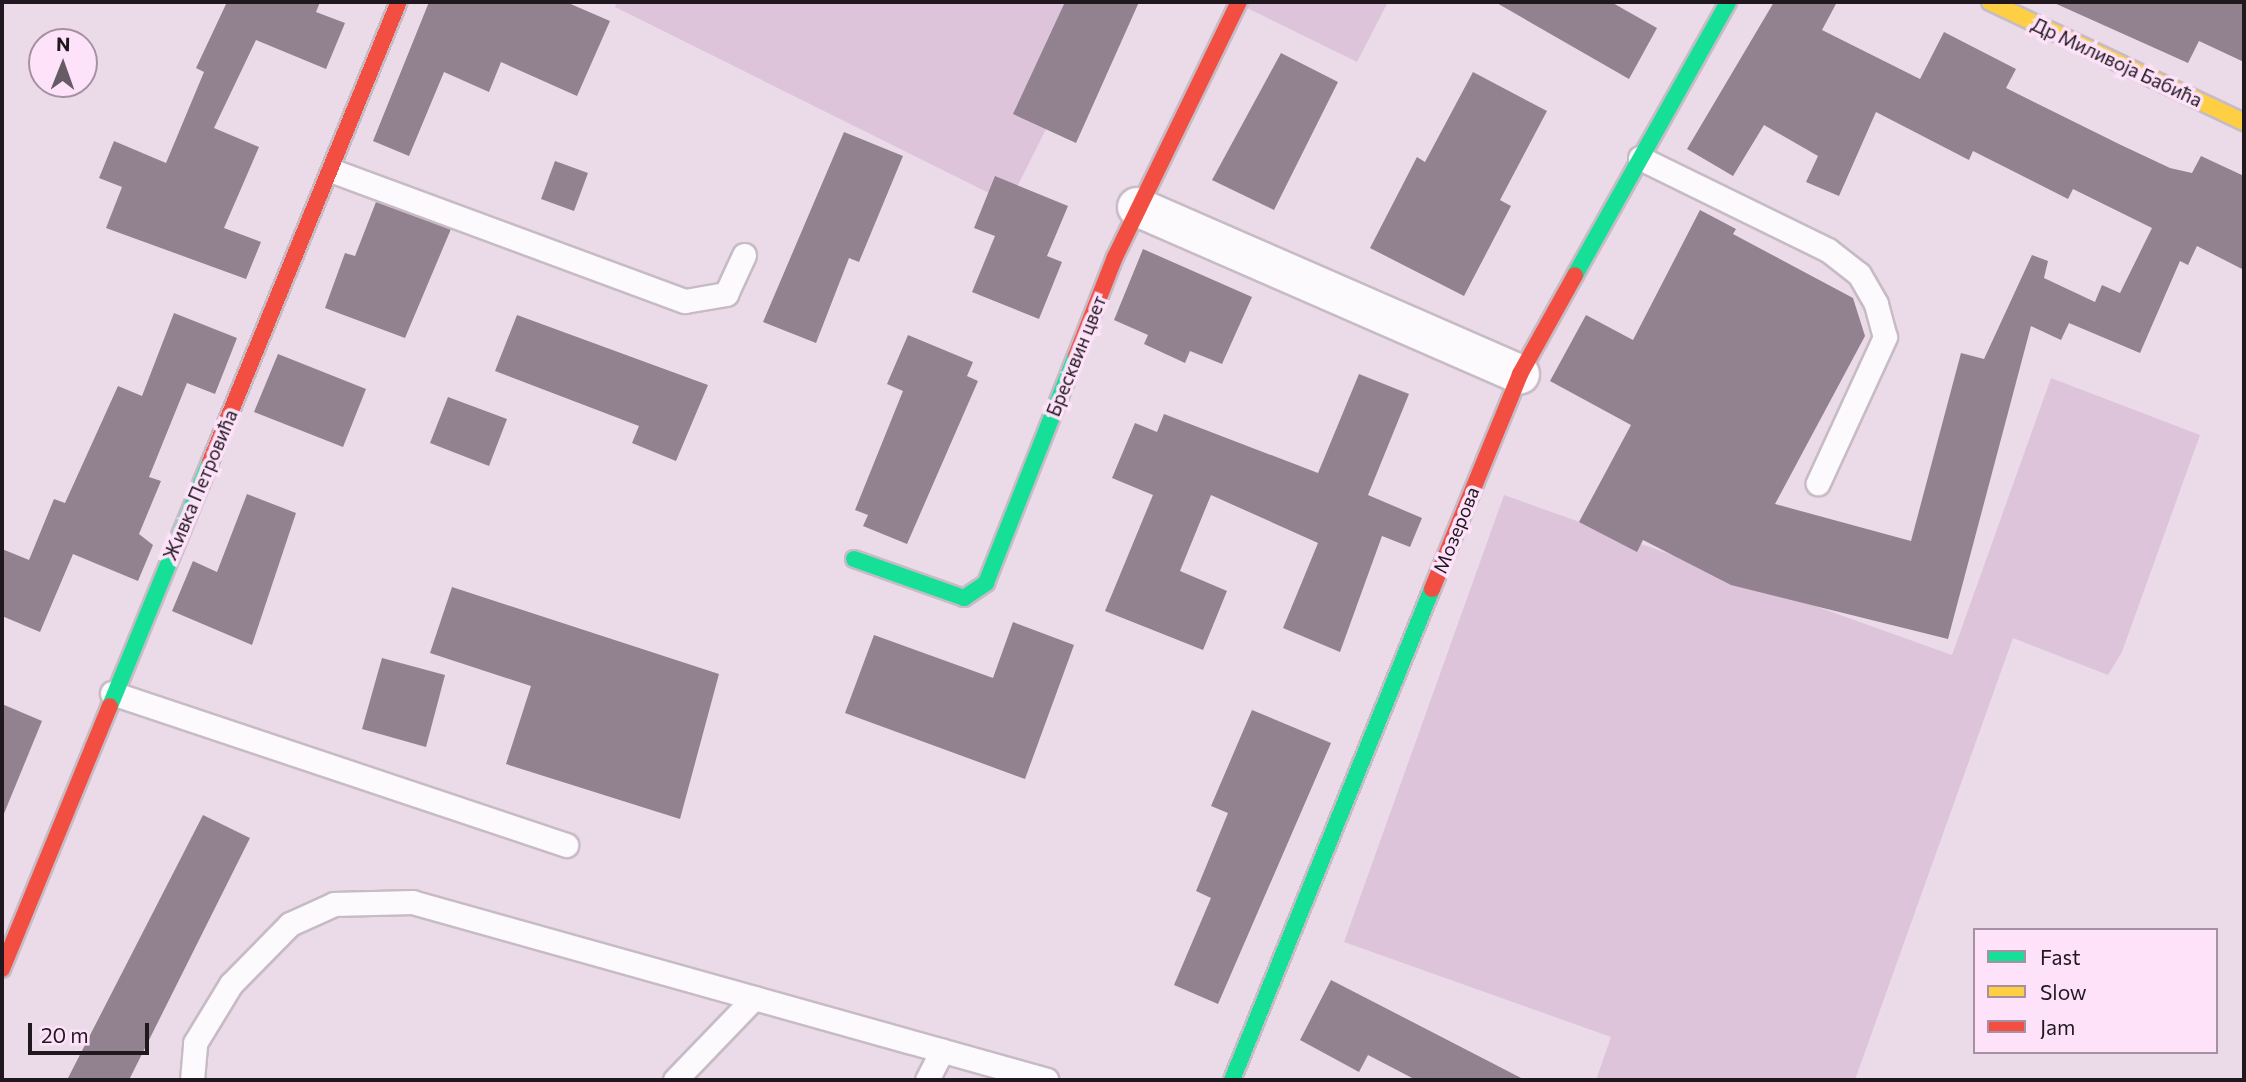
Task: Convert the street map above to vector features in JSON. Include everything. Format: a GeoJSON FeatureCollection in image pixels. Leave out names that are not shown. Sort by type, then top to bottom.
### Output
{"type":"FeatureCollection","features":[{"type":"Feature","properties":{"kind":"street","name":"Живка Петровића"},"geometry":{"type":"LineString","coordinates":[[2,969],[112,693],[333,171],[399,2]]}},
{"type":"Feature","properties":{"kind":"street","name":"Бресквин цвет"},"geometry":{"type":"LineString","coordinates":[[853,559],[964,598],[977,594],[1137,207],[1239,2]]}},
{"type":"Feature","properties":{"kind":"street","name":"Мозерова"},"geometry":{"type":"LineString","coordinates":[[1231,1080],[1520,374],[1728,2]]}},
{"type":"Feature","properties":{"kind":"street","name":"Др Миливоја Бабића"},"geometry":{"type":"LineString","coordinates":[[1990,2],[2244,122]]}},
{"type":"Feature","properties":{"kind":"street"},"geometry":{"type":"LineString","coordinates":[[1137,207],[1520,374]]}},
{"type":"Feature","properties":{"kind":"lane"},"geometry":{"type":"LineString","coordinates":[[1640,158],[1828,250],[1859,274],[1876,304],[1885,337],[1818,483]]}},
{"type":"Feature","properties":{"kind":"lane"},"geometry":{"type":"LineString","coordinates":[[333,171],[685,301],[726,294],[744,255]]}},
{"type":"Feature","properties":{"kind":"lane"},"geometry":{"type":"LineString","coordinates":[[112,693],[566,845]]}},
{"type":"Feature","properties":{"kind":"lane"},"geometry":{"type":"LineString","coordinates":[[192,1080],[195,1043],[231,984],[290,924],[334,904],[412,902],[1047,1080]]}},
{"type":"Feature","properties":{"kind":"lane"},"geometry":{"type":"LineString","coordinates":[[675,1080],[754,998]]}},
{"type":"Feature","properties":{"kind":"lane"},"geometry":{"type":"LineString","coordinates":[[928,1080],[942,1051]]}},
{"type":"Feature","properties":{"kind":"shaded area"},"geometry":{"type":"Polygon","coordinates":[[[617,2],[1110,2],[1009,203],[615,7],[617,2]]]}},
{"type":"Feature","properties":{"kind":"shaded area"},"geometry":{"type":"Polygon","coordinates":[[[1235,2],[1388,2],[1357,62],[1235,2]]]}},
{"type":"Feature","properties":{"kind":"shaded area"},"geometry":{"type":"Polygon","coordinates":[[[2051,378],[2200,435],[2122,652],[2108,675],[2013,638],[1855,1080],[1596,1080],[1611,1037],[1344,942],[1504,495],[1952,655],[2051,378]]]}},
{"type":"Feature","properties":{"kind":"building"},"geometry":{"type":"Polygon","coordinates":[[[227,2],[320,2],[316,12],[345,23],[326,69],[256,40],[214,128],[259,147],[224,228],[261,242],[246,279],[106,228],[122,187],[99,178],[114,141],[166,163],[204,72],[196,68],[227,2]]]}},
{"type":"Feature","properties":{"kind":"building"},"geometry":{"type":"Polygon","coordinates":[[[429,2],[566,2],[610,21],[577,96],[501,62],[489,92],[444,72],[409,156],[373,141],[429,2]]]}},
{"type":"Feature","properties":{"kind":"building"},"geometry":{"type":"Polygon","coordinates":[[[1065,2],[1139,2],[1076,143],[1013,114],[1065,2]]]}},
{"type":"Feature","properties":{"kind":"building"},"geometry":{"type":"Polygon","coordinates":[[[1495,2],[1611,2],[1657,28],[1629,79],[1495,2]]]}},
{"type":"Feature","properties":{"kind":"building"},"geometry":{"type":"Polygon","coordinates":[[[1774,2],[1837,2],[1822,30],[1920,79],[1944,32],[2016,69],[2006,88],[2121,145],[2170,168],[2192,173],[2201,156],[2244,176],[2244,270],[2197,246],[2188,265],[2180,261],[2140,353],[2069,323],[2061,340],[2031,326],[1948,639],[1731,585],[1643,540],[1637,552],[1579,522],[1631,425],[1550,381],[1586,315],[1633,340],[1700,210],[1736,229],[1733,234],[1853,298],[1865,336],[1775,504],[1911,541],[1961,353],[1984,359],[2032,255],[2048,261],[2044,278],[2095,302],[2102,285],[2120,293],[2152,228],[2073,189],[2068,199],[1973,151],[1969,160],[1876,112],[1839,196],[1806,182],[1818,156],[1764,125],[1733,176],[1687,149],[1774,2]]]}},
{"type":"Feature","properties":{"kind":"building"},"geometry":{"type":"Polygon","coordinates":[[[2052,2],[2244,2],[2244,62],[2199,41],[2188,63],[2052,2]]]}},
{"type":"Feature","properties":{"kind":"building"},"geometry":{"type":"Polygon","coordinates":[[[1281,53],[1338,82],[1274,210],[1212,180],[1281,53]]]}},
{"type":"Feature","properties":{"kind":"building"},"geometry":{"type":"Polygon","coordinates":[[[1473,72],[1547,111],[1500,200],[1511,206],[1464,296],[1370,248],[1417,157],[1425,162],[1473,72]]]}},
{"type":"Feature","properties":{"kind":"building"},"geometry":{"type":"Polygon","coordinates":[[[844,132],[903,156],[859,262],[849,258],[816,343],[763,322],[844,132]]]}},
{"type":"Feature","properties":{"kind":"building"},"geometry":{"type":"Polygon","coordinates":[[[555,161],[588,173],[574,211],[541,199],[555,161]]]}},
{"type":"Feature","properties":{"kind":"building"},"geometry":{"type":"Polygon","coordinates":[[[995,176],[1068,206],[1047,256],[1062,262],[1039,319],[972,292],[995,236],[974,228],[995,176]]]}},
{"type":"Feature","properties":{"kind":"building"},"geometry":{"type":"Polygon","coordinates":[[[376,202],[451,229],[405,338],[325,308],[345,253],[355,256],[376,202]]]}},
{"type":"Feature","properties":{"kind":"building"},"geometry":{"type":"Polygon","coordinates":[[[1143,249],[1252,297],[1222,364],[1190,351],[1185,363],[1144,344],[1148,335],[1114,320],[1143,249]]]}},
{"type":"Feature","properties":{"kind":"building"},"geometry":{"type":"Polygon","coordinates":[[[174,313],[237,338],[215,394],[187,383],[149,477],[161,481],[139,534],[153,545],[138,581],[73,554],[40,632],[2,616],[2,549],[29,560],[54,499],[65,503],[118,386],[142,396],[174,313]]]}},
{"type":"Feature","properties":{"kind":"building"},"geometry":{"type":"Polygon","coordinates":[[[517,315],[708,385],[676,461],[632,443],[639,426],[495,371],[517,315]]]}},
{"type":"Feature","properties":{"kind":"building"},"geometry":{"type":"Polygon","coordinates":[[[908,335],[973,362],[967,376],[978,381],[907,544],[863,526],[868,515],[855,510],[903,391],[887,384],[908,335]]]}},
{"type":"Feature","properties":{"kind":"building"},"geometry":{"type":"Polygon","coordinates":[[[278,354],[366,389],[343,447],[254,412],[278,354]]]}},
{"type":"Feature","properties":{"kind":"building"},"geometry":{"type":"Polygon","coordinates":[[[1359,374],[1409,394],[1368,495],[1422,518],[1410,547],[1382,536],[1340,652],[1283,628],[1318,543],[1211,495],[1180,571],[1227,591],[1203,650],[1105,611],[1153,495],[1112,478],[1135,423],[1157,432],[1164,414],[1318,473],[1359,374]]]}},
{"type":"Feature","properties":{"kind":"building"},"geometry":{"type":"Polygon","coordinates":[[[448,397],[507,419],[489,466],[430,443],[448,397]]]}},
{"type":"Feature","properties":{"kind":"building"},"geometry":{"type":"Polygon","coordinates":[[[247,494],[296,513],[252,645],[172,611],[193,561],[217,572],[247,494]]]}},
{"type":"Feature","properties":{"kind":"building"},"geometry":{"type":"Polygon","coordinates":[[[452,587],[719,674],[680,819],[506,764],[531,686],[430,653],[452,587]]]}},
{"type":"Feature","properties":{"kind":"building"},"geometry":{"type":"Polygon","coordinates":[[[1013,622],[1074,645],[1025,779],[845,713],[874,635],[993,678],[1013,622]]]}},
{"type":"Feature","properties":{"kind":"building"},"geometry":{"type":"Polygon","coordinates":[[[382,658],[445,675],[426,747],[362,729],[382,658]]]}},
{"type":"Feature","properties":{"kind":"building"},"geometry":{"type":"Polygon","coordinates":[[[2,704],[42,721],[3,816],[2,816],[2,704]]]}},
{"type":"Feature","properties":{"kind":"building"},"geometry":{"type":"Polygon","coordinates":[[[1252,710],[1331,743],[1218,1004],[1174,985],[1211,898],[1196,891],[1228,813],[1211,806],[1252,710]]]}},
{"type":"Feature","properties":{"kind":"building"},"geometry":{"type":"Polygon","coordinates":[[[203,815],[250,838],[129,1080],[67,1080],[203,815]]]}},
{"type":"Feature","properties":{"kind":"building"},"geometry":{"type":"Polygon","coordinates":[[[1331,980],[1525,1080],[1416,1080],[1368,1055],[1359,1072],[1300,1040],[1331,980]]]}},
{"type":"Feature","properties":{"kind":"traffic: fast"},"geometry":{"type":"LineString","coordinates":[[1575,275],[1728,2]]}},
{"type":"Feature","properties":{"kind":"traffic: fast"},"geometry":{"type":"LineString","coordinates":[[854,559],[964,598],[986,583],[1076,356]]}},
{"type":"Feature","properties":{"kind":"traffic: fast"},"geometry":{"type":"LineString","coordinates":[[110,706],[210,462]]}},
{"type":"Feature","properties":{"kind":"traffic: fast"},"geometry":{"type":"LineString","coordinates":[[1232,1080],[1432,589]]}},
{"type":"Feature","properties":{"kind":"traffic: slow"},"geometry":{"type":"LineString","coordinates":[[1990,2],[2244,122]]}},
{"type":"Feature","properties":{"kind":"traffic: jam"},"geometry":{"type":"LineString","coordinates":[[210,462],[399,2]]}},
{"type":"Feature","properties":{"kind":"traffic: jam"},"geometry":{"type":"LineString","coordinates":[[1076,356],[1115,257],[1239,2]]}},
{"type":"Feature","properties":{"kind":"traffic: jam"},"geometry":{"type":"LineString","coordinates":[[1432,589],[1520,374],[1575,275]]}},
{"type":"Feature","properties":{"kind":"traffic: jam"},"geometry":{"type":"LineString","coordinates":[[2,969],[110,706]]}}]}
